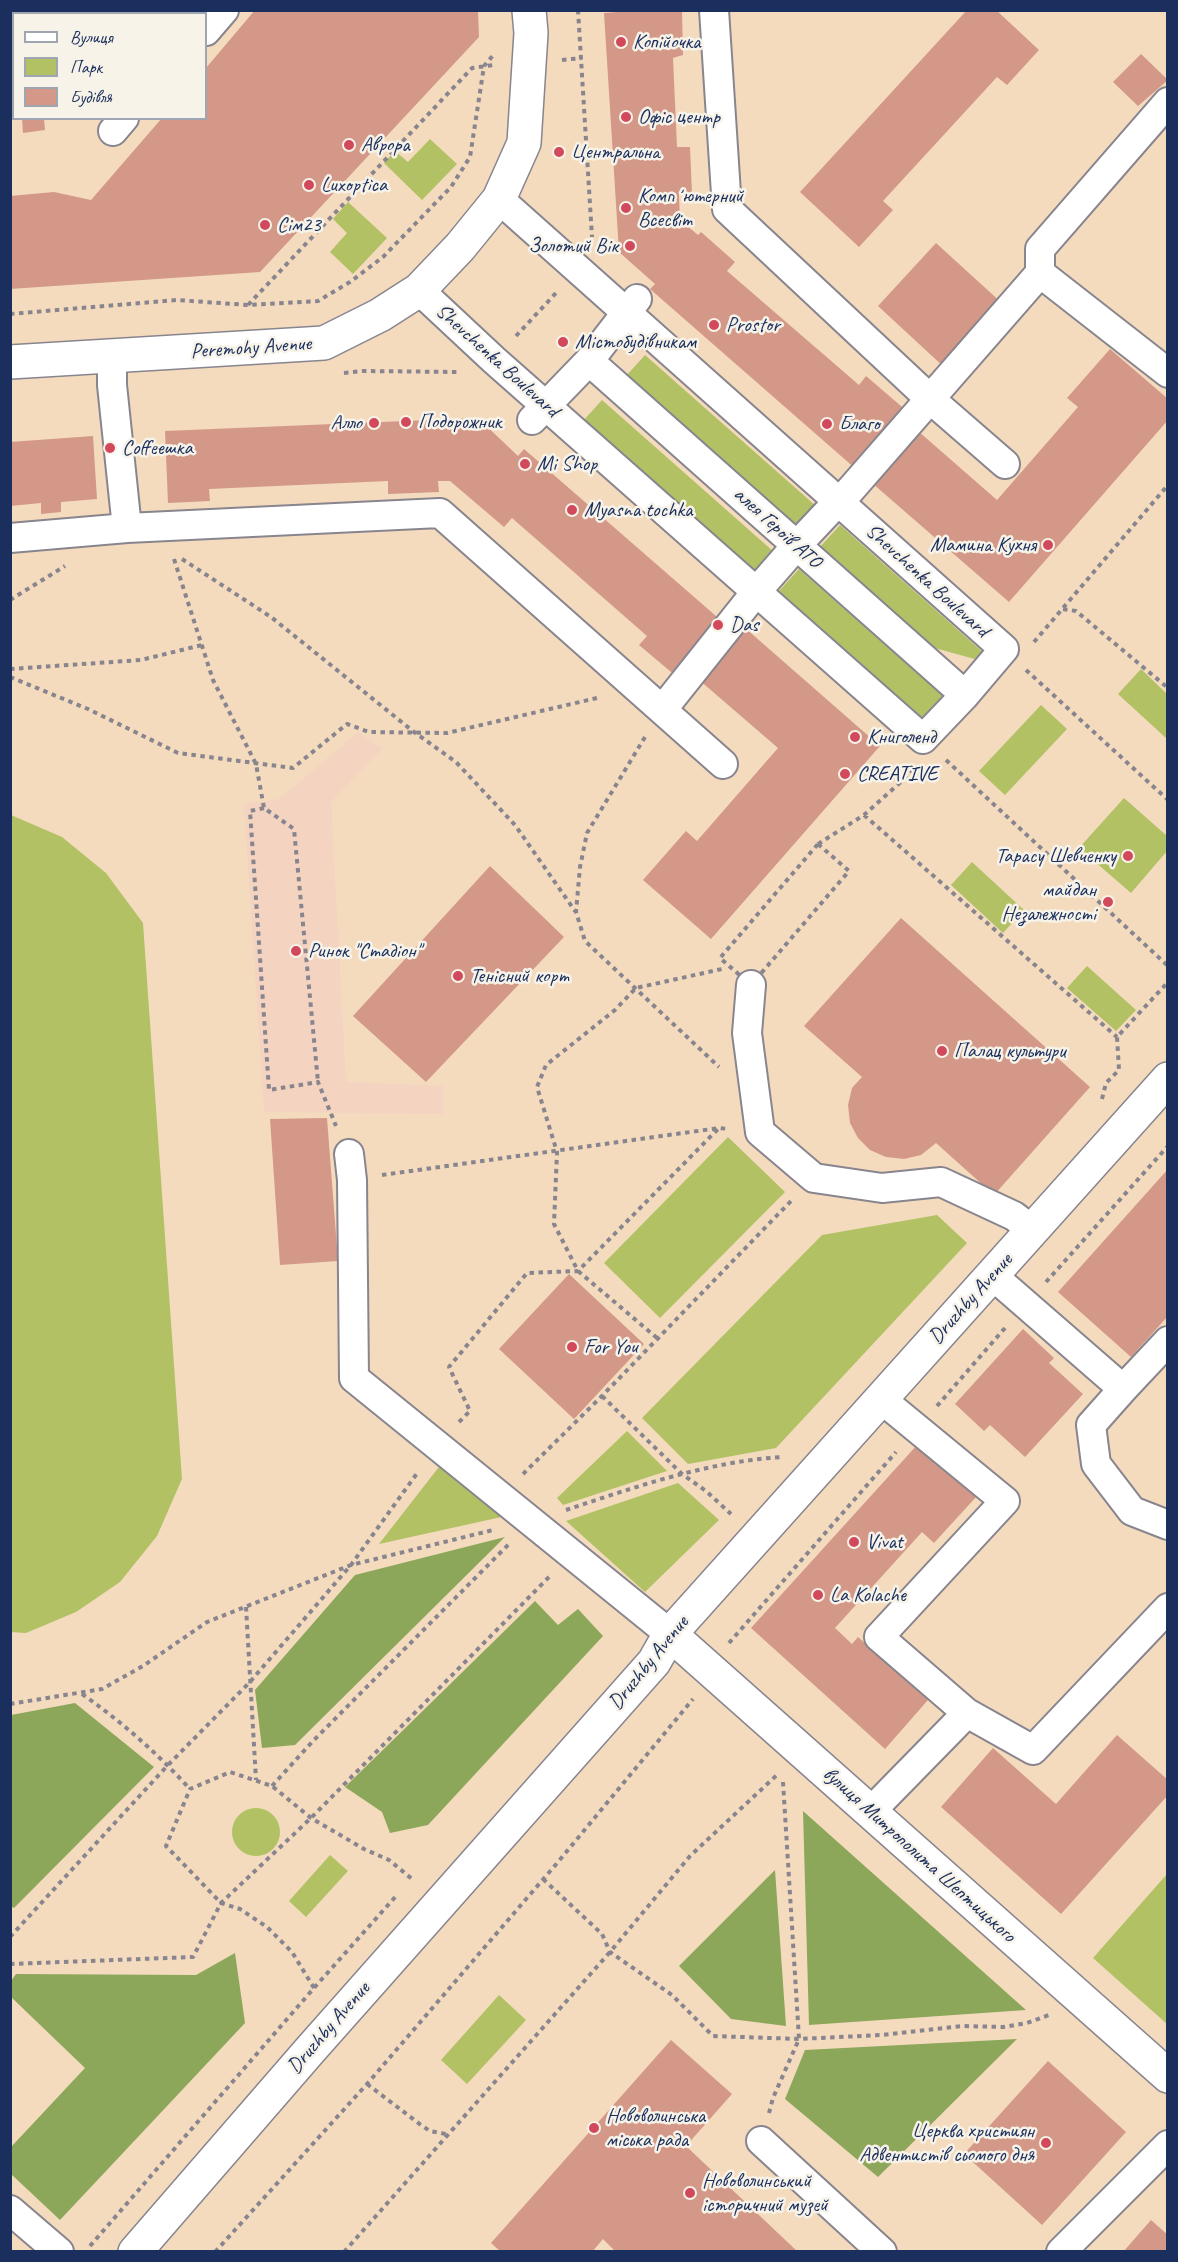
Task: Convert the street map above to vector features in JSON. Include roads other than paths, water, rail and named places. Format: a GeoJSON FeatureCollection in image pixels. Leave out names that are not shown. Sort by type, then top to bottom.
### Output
{"type":"FeatureCollection","features":[{"type":"Feature","properties":{"kind":"street"},"geometry":{"type":"LineString","coordinates":[[207,30],[224,10]]}},
{"type":"Feature","properties":{"kind":"street","name":"Peremohy Avenue"},"geometry":{"type":"LineString","coordinates":[[10,362],[324,343],[380,315],[419,290],[460,247],[499,199],[524,143],[531,33],[530,10]]}},
{"type":"Feature","properties":{"kind":"street"},"geometry":{"type":"LineString","coordinates":[[714,10],[727,209],[929,398],[1005,464]]}},
{"type":"Feature","properties":{"kind":"street"},"geometry":{"type":"LineString","coordinates":[[662,710],[756,592],[797,545],[839,503],[1040,273],[1040,249],[1167,102]]}},
{"type":"Feature","properties":{"kind":"street","name":"Shevchenka Boulevard"},"geometry":{"type":"LineString","coordinates":[[419,290],[494,360],[538,412],[756,592],[923,739],[964,695],[1004,649],[839,503],[632,305],[578,270],[499,199]]}},
{"type":"Feature","properties":{"kind":"street"},"geometry":{"type":"LineString","coordinates":[[1040,273],[1167,373]]}},
{"type":"Feature","properties":{"kind":"street"},"geometry":{"type":"LineString","coordinates":[[538,412],[589,361],[632,305]]}},
{"type":"Feature","properties":{"kind":"street"},"geometry":{"type":"LineString","coordinates":[[112,357],[112,385],[128,528]]}},
{"type":"Feature","properties":{"kind":"street","name":"алея Героїв АТО"},"geometry":{"type":"LineString","coordinates":[[589,361],[964,695]]}},
{"type":"Feature","properties":{"kind":"street"},"geometry":{"type":"LineString","coordinates":[[10,538],[128,528],[440,513],[723,764]]}},
{"type":"Feature","properties":{"kind":"street"},"geometry":{"type":"LineString","coordinates":[[741,976],[760,1132],[814,1178],[882,1188],[941,1182],[1014,1216],[1032,1230]]}},
{"type":"Feature","properties":{"kind":"street","name":"Druzhby Avenue"},"geometry":{"type":"LineString","coordinates":[[135,2252],[318,2040],[654,1662],[670,1634],[1167,1079]]}},
{"type":"Feature","properties":{"kind":"street"},"geometry":{"type":"LineString","coordinates":[[350,1167],[354,1378],[670,1634]]}},
{"type":"Feature","properties":{"kind":"street"},"geometry":{"type":"LineString","coordinates":[[992,1275],[1123,1389]]}},
{"type":"Feature","properties":{"kind":"street"},"geometry":{"type":"LineString","coordinates":[[1167,1341],[1091,1425],[1096,1464],[1132,1511],[1167,1526]]}},
{"type":"Feature","properties":{"kind":"street"},"geometry":{"type":"LineString","coordinates":[[881,1399],[1005,1501],[879,1637],[967,1713],[1034,1750],[1167,1608]]}},
{"type":"Feature","properties":{"kind":"street","name":"вулиця Митрополита Шептицького"},"geometry":{"type":"LineString","coordinates":[[670,1634],[1167,2076]]}},
{"type":"Feature","properties":{"kind":"street"},"geometry":{"type":"LineString","coordinates":[[872,1814],[877,1805],[967,1713]]}},
{"type":"Feature","properties":{"kind":"street"},"geometry":{"type":"LineString","coordinates":[[761,2140],[882,2252]]}},
{"type":"Feature","properties":{"kind":"street"},"geometry":{"type":"LineString","coordinates":[[1061,2252],[1167,2145]]}},
{"type":"Feature","properties":{"kind":"street"},"geometry":{"type":"LineString","coordinates":[[10,2210],[59,2252]]}},
{"type":"Feature","properties":{"kind":"place","name":"Копійочка"},"geometry":{"type":"Point","coordinates":[621,42]}},
{"type":"Feature","properties":{"kind":"place","name":"Офіс центр"},"geometry":{"type":"Point","coordinates":[626,117]}},
{"type":"Feature","properties":{"kind":"place","name":"Аврора"},"geometry":{"type":"Point","coordinates":[349,145]}},
{"type":"Feature","properties":{"kind":"place","name":"Центральна"},"geometry":{"type":"Point","coordinates":[559,152]}},
{"type":"Feature","properties":{"kind":"place","name":"Luxoptica"},"geometry":{"type":"Point","coordinates":[309,185]}},
{"type":"Feature","properties":{"kind":"place","name":"Компʼютерний Всесвіт"},"geometry":{"type":"Point","coordinates":[626,208]}},
{"type":"Feature","properties":{"kind":"place","name":"Сім23"},"geometry":{"type":"Point","coordinates":[265,225]}},
{"type":"Feature","properties":{"kind":"place","name":"Золотий Вік"},"geometry":{"type":"Point","coordinates":[630,246]}},
{"type":"Feature","properties":{"kind":"place","name":"Prostor"},"geometry":{"type":"Point","coordinates":[714,325]}},
{"type":"Feature","properties":{"kind":"place","name":"Містобудівникам"},"geometry":{"type":"Point","coordinates":[563,342]}},
{"type":"Feature","properties":{"kind":"place","name":"Подорожник"},"geometry":{"type":"Point","coordinates":[406,422]}},
{"type":"Feature","properties":{"kind":"place","name":"Алло"},"geometry":{"type":"Point","coordinates":[374,423]}},
{"type":"Feature","properties":{"kind":"place","name":"Благо"},"geometry":{"type":"Point","coordinates":[827,424]}},
{"type":"Feature","properties":{"kind":"place","name":"Coffeeшка"},"geometry":{"type":"Point","coordinates":[110,448]}},
{"type":"Feature","properties":{"kind":"place","name":"Mi Shop"},"geometry":{"type":"Point","coordinates":[525,464]}},
{"type":"Feature","properties":{"kind":"place","name":"Myasna tochka"},"geometry":{"type":"Point","coordinates":[572,510]}},
{"type":"Feature","properties":{"kind":"place","name":"Мамина Кухня"},"geometry":{"type":"Point","coordinates":[1048,545]}},
{"type":"Feature","properties":{"kind":"place","name":"Das"},"geometry":{"type":"Point","coordinates":[718,625]}},
{"type":"Feature","properties":{"kind":"place","name":"Книголенд"},"geometry":{"type":"Point","coordinates":[855,737]}},
{"type":"Feature","properties":{"kind":"place","name":"CREATIVE"},"geometry":{"type":"Point","coordinates":[845,774]}},
{"type":"Feature","properties":{"kind":"place","name":"Тарасу Шевченку"},"geometry":{"type":"Point","coordinates":[1128,856]}},
{"type":"Feature","properties":{"kind":"place","name":"майдан Незалежності"},"geometry":{"type":"Point","coordinates":[1108,902]}},
{"type":"Feature","properties":{"kind":"place","name":"Ринок \"Стадіон\""},"geometry":{"type":"Point","coordinates":[296,951]}},
{"type":"Feature","properties":{"kind":"place","name":"Тенісний корт"},"geometry":{"type":"Point","coordinates":[458,976]}},
{"type":"Feature","properties":{"kind":"place","name":"Палац культури"},"geometry":{"type":"Point","coordinates":[942,1051]}},
{"type":"Feature","properties":{"kind":"place","name":"For You"},"geometry":{"type":"Point","coordinates":[572,1347]}},
{"type":"Feature","properties":{"kind":"place","name":"Vivat"},"geometry":{"type":"Point","coordinates":[854,1542]}},
{"type":"Feature","properties":{"kind":"place","name":"La Kolache"},"geometry":{"type":"Point","coordinates":[818,1595]}},
{"type":"Feature","properties":{"kind":"place","name":"Нововолинська міська рада"},"geometry":{"type":"Point","coordinates":[594,2128]}},
{"type":"Feature","properties":{"kind":"place","name":"Церква християн Адвентистів сьомого дня"},"geometry":{"type":"Point","coordinates":[1046,2143]}},
{"type":"Feature","properties":{"kind":"place","name":"Нововолинський історичний музей"},"geometry":{"type":"Point","coordinates":[690,2193]}}]}
